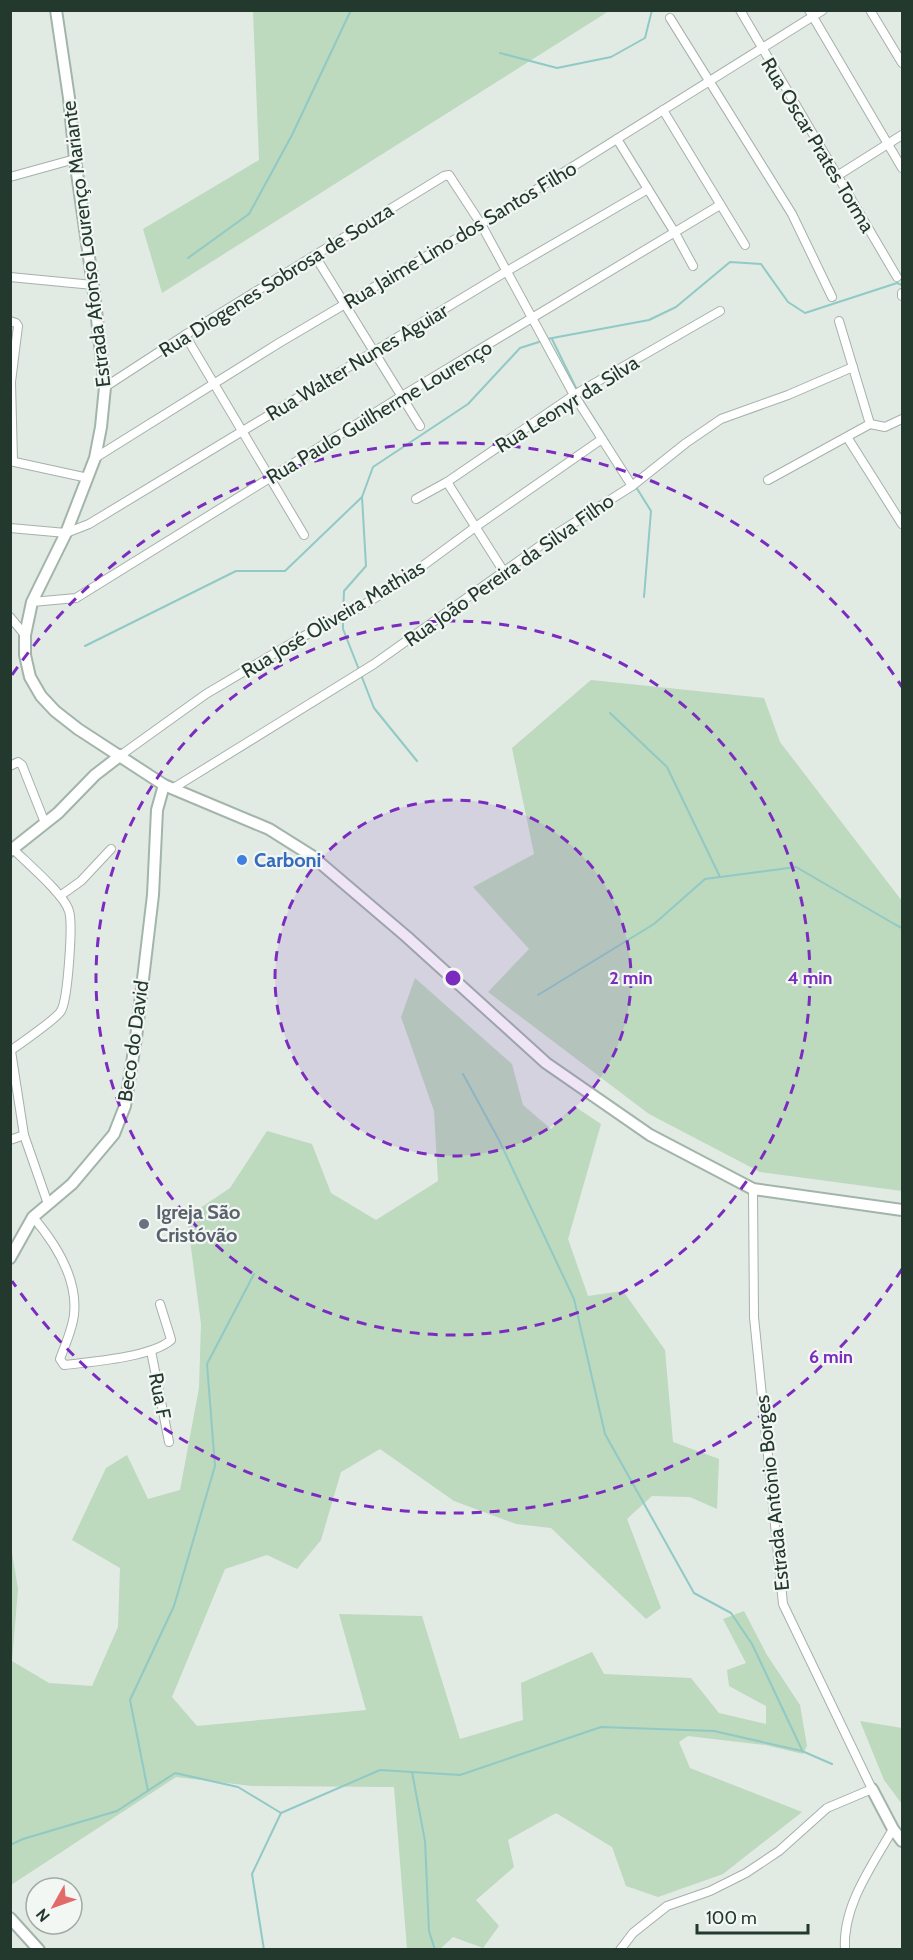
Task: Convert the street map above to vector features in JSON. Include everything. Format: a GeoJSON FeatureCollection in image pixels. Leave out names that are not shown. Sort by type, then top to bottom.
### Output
{"type":"FeatureCollection","features":[{"type":"Feature","properties":{"kind":"main road","name":"Estrada Afonso Lourenço Mariante"},"geometry":{"type":"LineString","coordinates":[[56,10],[105,387],[95,458],[66,532],[32,602],[25,635],[25,655],[30,676],[41,696],[55,711],[78,729],[168,787],[269,829],[312,856],[407,937],[546,1063],[650,1135],[753,1189],[903,1210]]}},
{"type":"Feature","properties":{"kind":"main road"},"geometry":{"type":"LineString","coordinates":[[12,850],[58,813],[95,775],[121,755]]}},
{"type":"Feature","properties":{"kind":"main road","name":"Beco do David"},"geometry":{"type":"LineString","coordinates":[[10,1258],[33,1217],[72,1184],[114,1134],[125,1106],[136,1038],[153,895],[156,817],[168,787]]}},
{"type":"Feature","properties":{"kind":"main road","name":"Estrada Antônio Borges"},"geometry":{"type":"LineString","coordinates":[[872,1789],[892,1829],[903,1841]]}},
{"type":"Feature","properties":{"kind":"main road"},"geometry":{"type":"LineString","coordinates":[[10,1917],[39,1950]]}},
{"type":"Feature","properties":{"kind":"street","name":"Rua Oscar Prates Torma"},"geometry":{"type":"LineString","coordinates":[[740,10],[897,277]]}},
{"type":"Feature","properties":{"kind":"street","name":"Rua Jaime Lino dos Santos Filho"},"geometry":{"type":"LineString","coordinates":[[95,458],[279,343],[481,224],[761,49],[811,14],[823,10]]}},
{"type":"Feature","properties":{"kind":"street"},"geometry":{"type":"LineString","coordinates":[[870,10],[903,63]]}},
{"type":"Feature","properties":{"kind":"street"},"geometry":{"type":"LineString","coordinates":[[811,14],[903,168]]}},
{"type":"Feature","properties":{"kind":"street"},"geometry":{"type":"LineString","coordinates":[[670,18],[792,214],[832,297]]}},
{"type":"Feature","properties":{"kind":"street"},"geometry":{"type":"LineString","coordinates":[[663,110],[746,245]]}},
{"type":"Feature","properties":{"kind":"street"},"geometry":{"type":"LineString","coordinates":[[837,176],[903,135]]}},
{"type":"Feature","properties":{"kind":"street"},"geometry":{"type":"LineString","coordinates":[[617,139],[693,266]]}},
{"type":"Feature","properties":{"kind":"street"},"geometry":{"type":"LineString","coordinates":[[10,177],[75,159]]}},
{"type":"Feature","properties":{"kind":"street","name":"Rua Diogenes Sobrosa de Souza"},"geometry":{"type":"LineString","coordinates":[[105,387],[185,335],[444,176],[449,175],[481,224]]}},
{"type":"Feature","properties":{"kind":"street","name":"Rua Walter Nunes Aguiar"},"geometry":{"type":"LineString","coordinates":[[66,532],[89,524],[507,271],[648,189]]}},
{"type":"Feature","properties":{"kind":"street","name":"Rua Paulo Guilherme Lourenço"},"geometry":{"type":"LineString","coordinates":[[32,602],[76,598],[402,396],[720,205]]}},
{"type":"Feature","properties":{"kind":"street"},"geometry":{"type":"LineString","coordinates":[[481,224],[574,395],[632,486]]}},
{"type":"Feature","properties":{"kind":"street"},"geometry":{"type":"LineString","coordinates":[[315,256],[420,426]]}},
{"type":"Feature","properties":{"kind":"street"},"geometry":{"type":"LineString","coordinates":[[10,277],[93,285]]}},
{"type":"Feature","properties":{"kind":"street","name":"Rua Leonyr da Silva"},"geometry":{"type":"LineString","coordinates":[[416,500],[447,482],[574,395],[720,311]]}},
{"type":"Feature","properties":{"kind":"street"},"geometry":{"type":"LineString","coordinates":[[10,321],[16,322],[18,326],[11,382],[12,461],[88,478]]}},
{"type":"Feature","properties":{"kind":"street"},"geometry":{"type":"LineString","coordinates":[[839,321],[870,424]]}},
{"type":"Feature","properties":{"kind":"street"},"geometry":{"type":"LineString","coordinates":[[185,335],[304,535]]}},
{"type":"Feature","properties":{"kind":"street","name":"Rua João Pereira da Silva Filho"},"geometry":{"type":"LineString","coordinates":[[168,787],[375,664],[558,533],[632,486],[686,443],[721,420],[853,367]]}},
{"type":"Feature","properties":{"kind":"street"},"geometry":{"type":"LineString","coordinates":[[768,480],[870,424],[885,427],[903,419]]}},
{"type":"Feature","properties":{"kind":"street"},"geometry":{"type":"LineString","coordinates":[[847,437],[903,524]]}},
{"type":"Feature","properties":{"kind":"street","name":"Rua José Oliveira Mathias"},"geometry":{"type":"LineString","coordinates":[[121,755],[206,694],[302,637],[388,590],[602,439]]}},
{"type":"Feature","properties":{"kind":"street"},"geometry":{"type":"LineString","coordinates":[[447,482],[474,528],[504,572]]}},
{"type":"Feature","properties":{"kind":"street"},"geometry":{"type":"LineString","coordinates":[[894,509],[903,508]]}},
{"type":"Feature","properties":{"kind":"street"},"geometry":{"type":"LineString","coordinates":[[10,528],[66,532]]}},
{"type":"Feature","properties":{"kind":"street"},"geometry":{"type":"LineString","coordinates":[[10,618],[25,635]]}},
{"type":"Feature","properties":{"kind":"street"},"geometry":{"type":"LineString","coordinates":[[10,766],[18,762],[22,765],[45,823]]}},
{"type":"Feature","properties":{"kind":"street"},"geometry":{"type":"LineString","coordinates":[[60,896],[81,882],[111,849]]}},
{"type":"Feature","properties":{"kind":"street"},"geometry":{"type":"LineString","coordinates":[[12,850],[60,896],[69,911],[70,966],[61,1012],[11,1051],[24,1135],[48,1204]]}},
{"type":"Feature","properties":{"kind":"street"},"geometry":{"type":"LineString","coordinates":[[10,1140],[24,1135]]}},
{"type":"Feature","properties":{"kind":"street","name":"Estrada Antônio Borges"},"geometry":{"type":"LineString","coordinates":[[753,1189],[754,1317],[783,1604],[872,1789]]}},
{"type":"Feature","properties":{"kind":"street"},"geometry":{"type":"LineString","coordinates":[[33,1217],[63,1259],[72,1290],[74,1314],[60,1359],[64,1365],[151,1351],[171,1340],[160,1304]]}},
{"type":"Feature","properties":{"kind":"street","name":"Rua F"},"geometry":{"type":"LineString","coordinates":[[151,1351],[169,1442]]}},
{"type":"Feature","properties":{"kind":"street"},"geometry":{"type":"LineString","coordinates":[[620,1950],[633,1933],[667,1906],[710,1891],[738,1878],[779,1851],[827,1808],[872,1789]]}},
{"type":"Feature","properties":{"kind":"street"},"geometry":{"type":"LineString","coordinates":[[845,1950],[844,1933],[852,1903],[892,1829]]}},
{"type":"Feature","properties":{"kind":"green space"},"geometry":{"type":"Polygon","coordinates":[[[253,10],[609,11],[162,293],[143,229],[259,160],[253,10]]]}},
{"type":"Feature","properties":{"kind":"green space"},"geometry":{"type":"Polygon","coordinates":[[[591,680],[764,698],[780,742],[902,901],[902,1191],[760,1172],[649,1114],[488,992],[529,949],[473,887],[534,854],[512,748],[591,680]]]}},
{"type":"Feature","properties":{"kind":"green space"},"geometry":{"type":"Polygon","coordinates":[[[415,978],[512,1064],[523,1105],[551,1129],[574,1106],[601,1124],[568,1239],[588,1296],[623,1291],[665,1350],[673,1442],[719,1459],[717,1509],[690,1497],[652,1496],[627,1519],[661,1608],[646,1619],[551,1528],[516,1524],[454,1501],[380,1449],[341,1472],[321,1540],[297,1569],[267,1555],[225,1569],[172,1697],[197,1726],[366,1710],[339,1614],[422,1616],[460,1739],[523,1720],[521,1683],[592,1652],[604,1674],[691,1678],[719,1713],[766,1724],[766,1706],[729,1686],[727,1670],[746,1663],[723,1619],[744,1611],[767,1655],[800,1705],[807,1746],[803,1754],[765,1745],[688,1736],[679,1742],[690,1768],[802,1812],[723,1874],[658,1897],[626,1886],[612,1847],[556,1813],[508,1840],[514,1867],[476,1900],[499,1926],[483,1948],[453,1937],[440,1949],[407,1949],[394,1787],[252,1786],[176,1777],[11,1885],[11,1547],[18,1589],[12,1661],[49,1683],[92,1686],[118,1627],[120,1568],[72,1540],[106,1468],[127,1455],[148,1499],[180,1490],[199,1388],[201,1324],[187,1217],[230,1188],[267,1131],[312,1144],[331,1193],[376,1220],[438,1181],[434,1111],[401,1017],[415,978]]]}},
{"type":"Feature","properties":{"kind":"green space"},"geometry":{"type":"Polygon","coordinates":[[[860,1721],[902,1728],[902,1804],[884,1780],[860,1721]]]}},
{"type":"Feature","properties":{"kind":"waterway"},"geometry":{"type":"LineString","coordinates":[[188,258],[249,214],[292,135],[351,10]]}},
{"type":"Feature","properties":{"kind":"waterway"},"geometry":{"type":"LineString","coordinates":[[500,53],[557,68],[611,57],[645,38],[652,10]]}},
{"type":"Feature","properties":{"kind":"waterway"},"geometry":{"type":"LineString","coordinates":[[547,339],[649,320],[676,307],[730,262],[761,264],[788,302],[805,313],[897,283],[902,285]]}},
{"type":"Feature","properties":{"kind":"waterway"},"geometry":{"type":"LineString","coordinates":[[552,339],[577,390]]}},
{"type":"Feature","properties":{"kind":"waterway"},"geometry":{"type":"LineString","coordinates":[[85,646],[236,571],[285,571],[362,497],[373,467],[468,404],[520,348],[542,341]]}},
{"type":"Feature","properties":{"kind":"waterway"},"geometry":{"type":"LineString","coordinates":[[579,395],[610,444]]}},
{"type":"Feature","properties":{"kind":"waterway"},"geometry":{"type":"LineString","coordinates":[[636,487],[651,511],[644,597]]}},
{"type":"Feature","properties":{"kind":"waterway"},"geometry":{"type":"LineString","coordinates":[[343,614],[344,591],[366,566],[362,497]]}},
{"type":"Feature","properties":{"kind":"waterway"},"geometry":{"type":"LineString","coordinates":[[343,620],[343,629],[374,708],[417,761]]}},
{"type":"Feature","properties":{"kind":"waterway"},"geometry":{"type":"LineString","coordinates":[[610,713],[667,767],[720,877]]}},
{"type":"Feature","properties":{"kind":"waterway"},"geometry":{"type":"LineString","coordinates":[[538,995],[654,924],[705,879],[796,867],[902,928]]}},
{"type":"Feature","properties":{"kind":"waterway"},"geometry":{"type":"LineString","coordinates":[[463,1074],[499,1140],[574,1299],[605,1434],[694,1593],[731,1613],[752,1644],[802,1750]]}},
{"type":"Feature","properties":{"kind":"waterway"},"geometry":{"type":"LineString","coordinates":[[148,1791],[130,1700],[174,1606],[215,1466],[207,1364],[254,1274]]}},
{"type":"Feature","properties":{"kind":"waterway"},"geometry":{"type":"LineString","coordinates":[[10,1845],[117,1811],[175,1773],[238,1787],[281,1813],[380,1770],[460,1775],[601,1727],[714,1731],[802,1751],[832,1764]]}},
{"type":"Feature","properties":{"kind":"waterway"},"geometry":{"type":"LineString","coordinates":[[412,1772],[425,1841],[429,1931],[435,1950]]}},
{"type":"Feature","properties":{"kind":"waterway"},"geometry":{"type":"LineString","coordinates":[[264,1950],[252,1874],[281,1813]]}},
{"type":"Feature","properties":{"kind":"place","name":"Carboni"},"geometry":{"type":"Point","coordinates":[242,860]}},
{"type":"Feature","properties":{"kind":"place","name":"Igreja São Cristóvão"},"geometry":{"type":"Point","coordinates":[144,1224]}}]}
